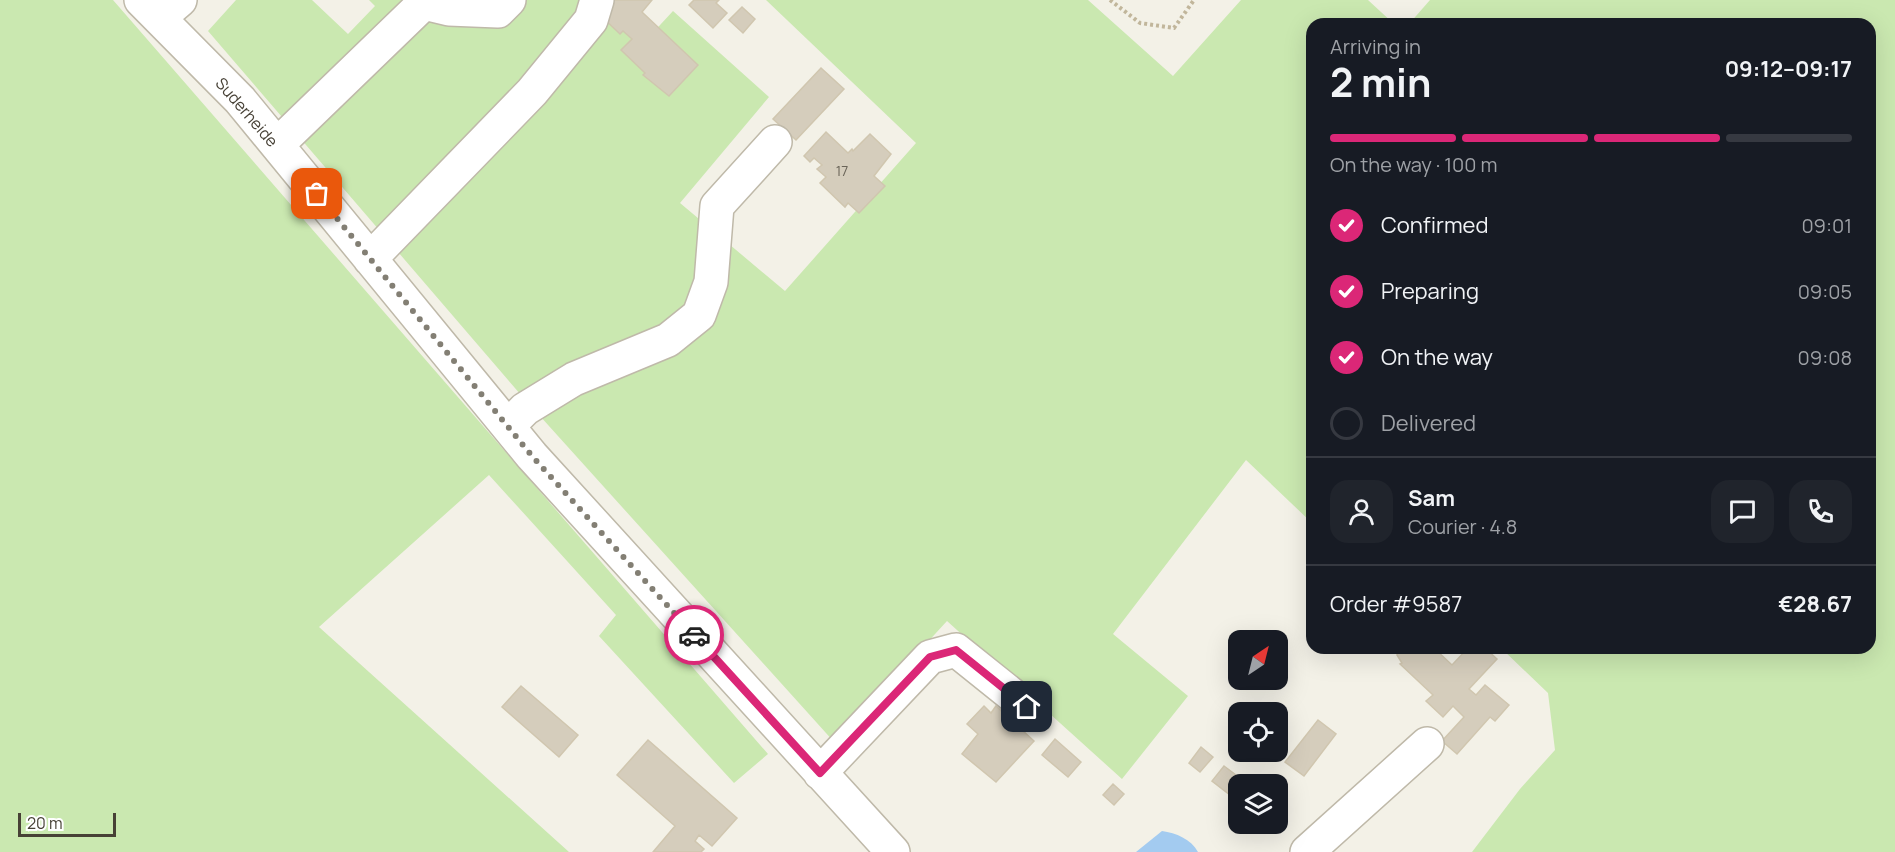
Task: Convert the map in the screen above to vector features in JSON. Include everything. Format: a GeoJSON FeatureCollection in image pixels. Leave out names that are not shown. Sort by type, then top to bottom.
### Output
{"type":"FeatureCollection","features":[{"type":"Feature","properties":{"kind":"street"},"geometry":{"type":"LineString","coordinates":[[277,145],[424,3],[449,9],[498,11],[509,0]]}},
{"type":"Feature","properties":{"kind":"street"},"geometry":{"type":"LineString","coordinates":[[370,259],[532,92],[591,20],[597,0]]}},
{"type":"Feature","properties":{"kind":"street","name":"Suderheide"},"geometry":{"type":"LineString","coordinates":[[160,6],[532,456],[893,852]]}},
{"type":"Feature","properties":{"kind":"street"},"geometry":{"type":"LineString","coordinates":[[507,426],[525,409],[574,379],[668,339],[699,315],[711,282],[717,206],[775,142]]}},
{"type":"Feature","properties":{"kind":"street"},"geometry":{"type":"LineString","coordinates":[[820,773],[930,657],[956,650],[1027,707]]}},
{"type":"Feature","properties":{"kind":"street"},"geometry":{"type":"LineString","coordinates":[[1307,852],[1427,744]]}},
{"type":"Feature","properties":{"kind":"path"},"geometry":{"type":"LineString","coordinates":[[1110,0],[1140,23],[1174,28],[1194,0]]}},
{"type":"Feature","properties":{"kind":"green space"},"geometry":{"type":"Polygon","coordinates":[[[0,0],[113,0],[768,754],[734,783],[599,636],[616,615],[489,475],[319,627],[569,852],[0,852],[0,0]]]}},
{"type":"Feature","properties":{"kind":"green space"},"geometry":{"type":"Polygon","coordinates":[[[236,0],[312,0],[348,34],[375,6],[369,0],[609,0],[648,38],[673,11],[769,97],[680,203],[785,291],[916,143],[766,0],[1088,0],[1173,76],[1241,0],[1368,0],[1388,18],[1306,18],[1306,517],[1246,460],[1113,634],[1188,696],[1122,779],[947,621],[835,743],[521,395],[208,31],[236,0]]]}},
{"type":"Feature","properties":{"kind":"green space"},"geometry":{"type":"Polygon","coordinates":[[[1430,0],[1895,0],[1895,852],[1472,852],[1520,789],[1555,750],[1548,693],[1507,654],[1876,654],[1876,18],[1414,18],[1430,0]]]}},
{"type":"Feature","properties":{"kind":"water"},"geometry":{"type":"Polygon","coordinates":[[[1162,831],[1183,837],[1198,852],[1136,852],[1162,831]]]}},
{"type":"Feature","properties":{"kind":"building"},"geometry":{"type":"Polygon","coordinates":[[[612,0],[652,0],[642,12],[698,65],[669,96],[643,75],[645,73],[621,50],[632,39],[623,31],[620,34],[599,14],[612,0]]]}},
{"type":"Feature","properties":{"kind":"building"},"geometry":{"type":"Polygon","coordinates":[[[694,0],[719,0],[716,3],[727,13],[713,28],[689,5],[694,0]]]}},
{"type":"Feature","properties":{"kind":"building"},"geometry":{"type":"Polygon","coordinates":[[[742,7],[755,19],[743,33],[729,20],[742,7]]]}},
{"type":"Feature","properties":{"kind":"building"},"geometry":{"type":"Polygon","coordinates":[[[821,68],[844,89],[796,140],[773,119],[821,68]]]}},
{"type":"Feature","properties":{"kind":"building"},"geometry":{"type":"Polygon","coordinates":[[[826,132],[848,153],[870,134],[891,154],[874,176],[885,186],[859,213],[848,203],[845,207],[820,183],[826,177],[817,169],[822,165],[814,158],[810,162],[804,156],[826,132]]]}},
{"type":"Feature","properties":{"kind":"building"},"geometry":{"type":"Polygon","coordinates":[[[1440,654],[1452,665],[1462,654],[1492,654],[1497,659],[1469,689],[1476,695],[1485,685],[1509,705],[1495,721],[1490,717],[1457,754],[1442,741],[1464,717],[1453,706],[1443,717],[1426,701],[1433,695],[1400,664],[1402,663],[1397,655],[1440,654]]]}},
{"type":"Feature","properties":{"kind":"building"},"geometry":{"type":"Polygon","coordinates":[[[521,686],[578,735],[559,757],[502,707],[521,686]]]}},
{"type":"Feature","properties":{"kind":"building"},"geometry":{"type":"Polygon","coordinates":[[[984,706],[991,713],[996,706],[1034,741],[996,782],[962,754],[978,734],[967,724],[984,706]]]}},
{"type":"Feature","properties":{"kind":"building"},"geometry":{"type":"Polygon","coordinates":[[[1318,720],[1336,734],[1304,776],[1285,762],[1288,762],[1288,758],[1318,720]]]}},
{"type":"Feature","properties":{"kind":"building"},"geometry":{"type":"Polygon","coordinates":[[[1055,739],[1081,762],[1068,777],[1042,755],[1055,739]]]}},
{"type":"Feature","properties":{"kind":"building"},"geometry":{"type":"Polygon","coordinates":[[[648,740],[737,818],[712,846],[699,835],[695,841],[704,849],[701,852],[653,852],[675,826],[617,775],[648,740]]]}},
{"type":"Feature","properties":{"kind":"building"},"geometry":{"type":"Polygon","coordinates":[[[1201,747],[1213,757],[1200,772],[1189,763],[1201,747]]]}},
{"type":"Feature","properties":{"kind":"building"},"geometry":{"type":"Polygon","coordinates":[[[1224,766],[1235,774],[1228,774],[1228,793],[1212,781],[1224,766]]]}},
{"type":"Feature","properties":{"kind":"building"},"geometry":{"type":"Polygon","coordinates":[[[1113,784],[1124,794],[1114,805],[1103,795],[1113,784]]]}},
{"type":"Feature","properties":{"kind":"way so far"},"geometry":{"type":"LineString","coordinates":[[317,194],[532,456],[694,635]]}},
{"type":"Feature","properties":{"kind":"route"},"geometry":{"type":"LineString","coordinates":[[694,635],[820,773],[930,657],[956,650],[1027,707]]}}]}
